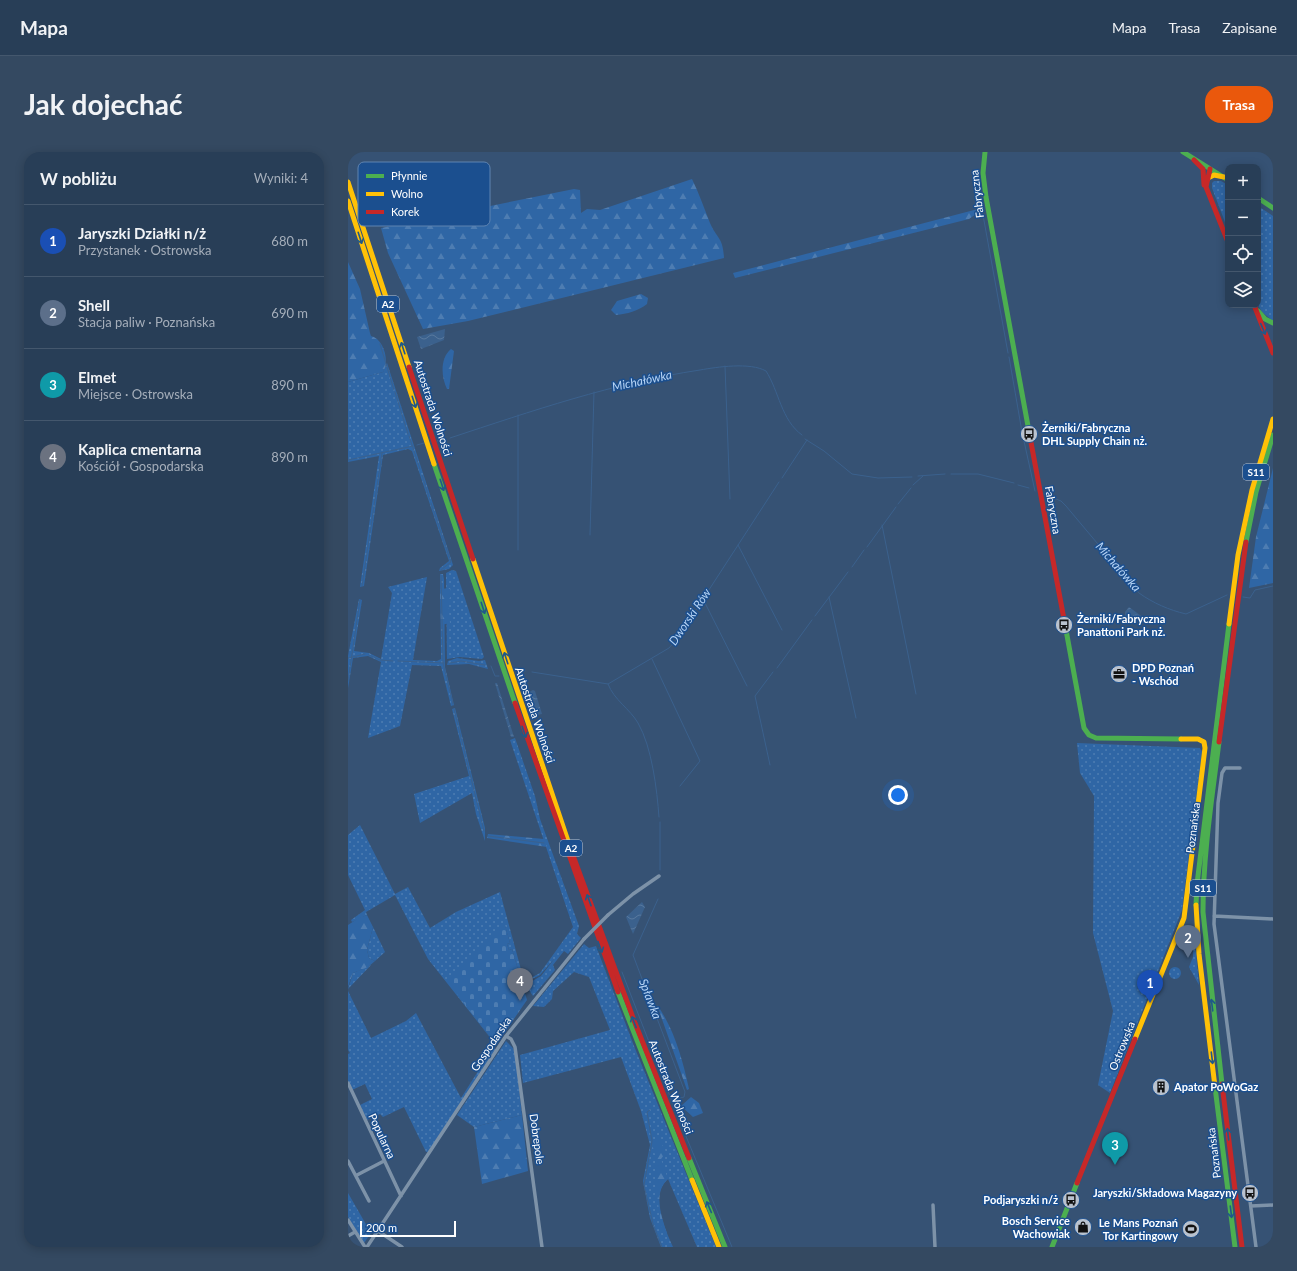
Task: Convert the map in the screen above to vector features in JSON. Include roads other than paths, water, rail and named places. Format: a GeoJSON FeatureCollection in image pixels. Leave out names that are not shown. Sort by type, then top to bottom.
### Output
{"type":"FeatureCollection","features":[{"type":"Feature","properties":{"kind":"main road","name":"Fabryczna"},"geometry":{"type":"LineString","coordinates":[[985,152],[983,173],[985,192],[1084,728],[1089,735],[1096,738],[1198,739],[1204,744],[1204,761]]}},
{"type":"Feature","properties":{"kind":"main road"},"geometry":{"type":"LineString","coordinates":[[1184,152],[1202,168],[1207,192],[1225,236]]}},
{"type":"Feature","properties":{"kind":"main road"},"geometry":{"type":"LineString","coordinates":[[1187,152],[1205,163],[1210,168]]}},
{"type":"Feature","properties":{"kind":"main road"},"geometry":{"type":"LineString","coordinates":[[1194,160],[1225,177]]}},
{"type":"Feature","properties":{"kind":"main road"},"geometry":{"type":"LineString","coordinates":[[1205,177],[1210,168]]}},
{"type":"Feature","properties":{"kind":"main road"},"geometry":{"type":"LineString","coordinates":[[1205,177],[1214,175],[1225,178]]}},
{"type":"Feature","properties":{"kind":"main road","name":"Autostrada Wolności"},"geometry":{"type":"LineString","coordinates":[[348,182],[358,213]]}},
{"type":"Feature","properties":{"kind":"main road"},"geometry":{"type":"LineString","coordinates":[[1261,200],[1273,208]]}},
{"type":"Feature","properties":{"kind":"main road","name":"Autostrada Wolności"},"geometry":{"type":"LineString","coordinates":[[348,201],[426,426],[575,878],[645,1064],[719,1247]]}},
{"type":"Feature","properties":{"kind":"main road","name":"Autostrada Wolności"},"geometry":{"type":"LineString","coordinates":[[362,226],[426,426]]}},
{"type":"Feature","properties":{"kind":"main road"},"geometry":{"type":"LineString","coordinates":[[1255,308],[1273,353]]}},
{"type":"Feature","properties":{"kind":"main road"},"geometry":{"type":"LineString","coordinates":[[1256,308],[1263,317],[1273,323]]}},
{"type":"Feature","properties":{"kind":"main road","name":"Poznańska"},"geometry":{"type":"LineString","coordinates":[[1235,1246],[1199,954],[1196,913],[1197,884],[1238,555],[1252,490],[1272,420]]}},
{"type":"Feature","properties":{"kind":"main road","name":"Poznańska"},"geometry":{"type":"LineString","coordinates":[[1242,1245],[1202,912],[1209,822],[1243,558],[1256,492],[1273,435]]}},
{"type":"Feature","properties":{"kind":"main road","name":"Autostrada Wolności"},"geometry":{"type":"LineString","coordinates":[[433,447],[602,936],[660,1087],[725,1247]]}},
{"type":"Feature","properties":{"kind":"main road","name":"Ostrowska"},"geometry":{"type":"LineString","coordinates":[[1052,1247],[1184,918],[1204,761]]}},
{"type":"Feature","properties":{"kind":"main road"},"geometry":{"type":"LineString","coordinates":[[1192,928],[1196,913]]}},
{"type":"Feature","properties":{"kind":"main road"},"geometry":{"type":"LineString","coordinates":[[1199,990],[1206,1006]]}},
{"type":"Feature","properties":{"kind":"street"},"geometry":{"type":"LineString","coordinates":[[1240,768],[1225,768],[1222,773],[1218,803],[1214,916],[1256,1247]]}},
{"type":"Feature","properties":{"kind":"street","name":"Gospodarska"},"geometry":{"type":"LineString","coordinates":[[366,1247],[506,1036],[584,939],[608,915],[633,894],[660,876]]}},
{"type":"Feature","properties":{"kind":"street"},"geometry":{"type":"LineString","coordinates":[[1214,916],[1273,919]]}},
{"type":"Feature","properties":{"kind":"street","name":"Dobrepole"},"geometry":{"type":"LineString","coordinates":[[506,1036],[511,1039],[516,1047],[542,1247]]}},
{"type":"Feature","properties":{"kind":"street","name":"Popularna"},"geometry":{"type":"LineString","coordinates":[[348,1083],[400,1196]]}},
{"type":"Feature","properties":{"kind":"street"},"geometry":{"type":"LineString","coordinates":[[348,1161],[357,1175],[369,1201]]}},
{"type":"Feature","properties":{"kind":"street"},"geometry":{"type":"LineString","coordinates":[[357,1175],[384,1161]]}},
{"type":"Feature","properties":{"kind":"street"},"geometry":{"type":"LineString","coordinates":[[1251,1206],[1273,1204]]}},
{"type":"Feature","properties":{"kind":"street"},"geometry":{"type":"LineString","coordinates":[[933,1205],[936,1247]]}},
{"type":"Feature","properties":{"kind":"street"},"geometry":{"type":"LineString","coordinates":[[348,1220],[366,1247]]}},
{"type":"Feature","properties":{"kind":"street"},"geometry":{"type":"LineString","coordinates":[[378,1231],[402,1247]]}},
{"type":"Feature","properties":{"kind":"street"},"geometry":{"type":"LineString","coordinates":[[348,1236],[355,1232]]}},
{"type":"Feature","properties":{"kind":"water"},"geometry":{"type":"Polygon","coordinates":[[[445,329],[444,340],[421,349],[417,337],[445,329]]]}},
{"type":"Feature","properties":{"kind":"water"},"geometry":{"type":"Polygon","coordinates":[[[1129,607],[1144,618],[1144,620],[1125,620],[1125,612],[1129,607]]]}},
{"type":"Feature","properties":{"kind":"water"},"geometry":{"type":"Polygon","coordinates":[[[495,683],[497,683],[514,737],[511,737],[495,683]]]}},
{"type":"Feature","properties":{"kind":"water"},"geometry":{"type":"Polygon","coordinates":[[[533,690],[535,691],[542,714],[537,715],[529,692],[533,690]]]}},
{"type":"Feature","properties":{"kind":"water"},"geometry":{"type":"Polygon","coordinates":[[[642,902],[645,907],[633,934],[626,917],[642,902]]]}},
{"type":"Feature","properties":{"kind":"waterway"},"geometry":{"type":"LineString","coordinates":[[983,215],[1008,353]]}},
{"type":"Feature","properties":{"kind":"waterway"},"geometry":{"type":"LineString","coordinates":[[380,344],[394,390]]}},
{"type":"Feature","properties":{"kind":"waterway"},"geometry":{"type":"LineString","coordinates":[[1009,357],[1022,432],[1035,491]]}},
{"type":"Feature","properties":{"kind":"waterway"},"geometry":{"type":"LineString","coordinates":[[725,366],[730,499]]}},
{"type":"Feature","properties":{"kind":"waterway","name":"Michałówka"},"geometry":{"type":"LineString","coordinates":[[450,438],[542,408],[604,390],[668,376],[733,366],[759,368],[766,371],[789,421],[802,435]]}},
{"type":"Feature","properties":{"kind":"waterway"},"geometry":{"type":"LineString","coordinates":[[395,392],[408,434]]}},
{"type":"Feature","properties":{"kind":"waterway"},"geometry":{"type":"LineString","coordinates":[[590,535],[594,392]]}},
{"type":"Feature","properties":{"kind":"waterway"},"geometry":{"type":"LineString","coordinates":[[518,415],[518,550]]}},
{"type":"Feature","properties":{"kind":"waterway"},"geometry":{"type":"LineString","coordinates":[[409,436],[420,469]]}},
{"type":"Feature","properties":{"kind":"waterway","name":"Michałówka"},"geometry":{"type":"LineString","coordinates":[[437,441],[444,439]]}},
{"type":"Feature","properties":{"kind":"waterway","name":"Michałówka"},"geometry":{"type":"LineString","coordinates":[[805,439],[824,451],[852,474],[878,478],[912,477]]}},
{"type":"Feature","properties":{"kind":"waterway","name":"Dworski Rów"},"geometry":{"type":"LineString","coordinates":[[782,478],[807,440]]}},
{"type":"Feature","properties":{"kind":"waterway","name":"Michałówka"},"geometry":{"type":"LineString","coordinates":[[417,445],[424,443]]}},
{"type":"Feature","properties":{"kind":"waterway","name":"Michałówka"},"geometry":{"type":"LineString","coordinates":[[348,460],[413,446]]}},
{"type":"Feature","properties":{"kind":"waterway"},"geometry":{"type":"LineString","coordinates":[[362,586],[382,453]]}},
{"type":"Feature","properties":{"kind":"waterway","name":"Michałówka"},"geometry":{"type":"LineString","coordinates":[[918,476],[945,474]]}},
{"type":"Feature","properties":{"kind":"waterway","name":"Michałówka"},"geometry":{"type":"LineString","coordinates":[[951,474],[978,474],[1014,483]]}},
{"type":"Feature","properties":{"kind":"waterway"},"geometry":{"type":"LineString","coordinates":[[422,475],[430,500]]}},
{"type":"Feature","properties":{"kind":"waterway"},"geometry":{"type":"LineString","coordinates":[[913,485],[923,476]]}},
{"type":"Feature","properties":{"kind":"waterway","name":"Dworski Rów"},"geometry":{"type":"LineString","coordinates":[[532,672],[608,684],[669,648],[677,639],[779,482]]}},
{"type":"Feature","properties":{"kind":"waterway","name":"Michałówka"},"geometry":{"type":"LineString","coordinates":[[1018,485],[1029,488]]}},
{"type":"Feature","properties":{"kind":"waterway"},"geometry":{"type":"LineString","coordinates":[[898,504],[911,488]]}},
{"type":"Feature","properties":{"kind":"waterway","name":"Michałówka"},"geometry":{"type":"LineString","coordinates":[[1044,494],[1061,501],[1139,593],[1150,600],[1167,608],[1186,614],[1227,595]]}},
{"type":"Feature","properties":{"kind":"waterway"},"geometry":{"type":"LineString","coordinates":[[431,503],[451,562],[441,570]]}},
{"type":"Feature","properties":{"kind":"waterway"},"geometry":{"type":"LineString","coordinates":[[867,547],[896,507]]}},
{"type":"Feature","properties":{"kind":"waterway"},"geometry":{"type":"LineString","coordinates":[[882,525],[916,694]]}},
{"type":"Feature","properties":{"kind":"waterway"},"geometry":{"type":"LineString","coordinates":[[738,545],[782,630]]}},
{"type":"Feature","properties":{"kind":"waterway"},"geometry":{"type":"LineString","coordinates":[[852,567],[864,550]]}},
{"type":"Feature","properties":{"kind":"waterway"},"geometry":{"type":"LineString","coordinates":[[815,616],[848,572]]}},
{"type":"Feature","properties":{"kind":"waterway"},"geometry":{"type":"LineString","coordinates":[[441,575],[443,663],[453,704]]}},
{"type":"Feature","properties":{"kind":"waterway","name":"Michałówka"},"geometry":{"type":"LineString","coordinates":[[1243,597],[1250,598],[1255,590],[1273,586]]}},
{"type":"Feature","properties":{"kind":"waterway"},"geometry":{"type":"LineString","coordinates":[[829,597],[856,718]]}},
{"type":"Feature","properties":{"kind":"waterway"},"geometry":{"type":"LineString","coordinates":[[703,599],[747,686]]}},
{"type":"Feature","properties":{"kind":"waterway"},"geometry":{"type":"LineString","coordinates":[[348,681],[360,600]]}},
{"type":"Feature","properties":{"kind":"waterway"},"geometry":{"type":"LineString","coordinates":[[777,668],[812,620]]}},
{"type":"Feature","properties":{"kind":"waterway","name":"Dworski Rów"},"geometry":{"type":"LineString","coordinates":[[348,658],[365,654]]}},
{"type":"Feature","properties":{"kind":"waterway","name":"Dworski Rów"},"geometry":{"type":"LineString","coordinates":[[369,655],[380,660],[393,661]]}},
{"type":"Feature","properties":{"kind":"waterway"},"geometry":{"type":"LineString","coordinates":[[652,659],[700,761],[680,786]]}},
{"type":"Feature","properties":{"kind":"waterway","name":"Dworski Rów"},"geometry":{"type":"LineString","coordinates":[[398,661],[444,663]]}},
{"type":"Feature","properties":{"kind":"waterway","name":"Dworski Rów"},"geometry":{"type":"LineString","coordinates":[[450,663],[461,661],[485,665]]}},
{"type":"Feature","properties":{"kind":"waterway","name":"Dworski Rów"},"geometry":{"type":"LineString","coordinates":[[491,666],[495,676],[499,676]]}},
{"type":"Feature","properties":{"kind":"waterway","name":"Dworski Rów"},"geometry":{"type":"LineString","coordinates":[[516,670],[525,671]]}},
{"type":"Feature","properties":{"kind":"waterway"},"geometry":{"type":"LineString","coordinates":[[770,765],[755,696],[773,672]]}},
{"type":"Feature","properties":{"kind":"waterway","name":"Spławka"},"geometry":{"type":"LineString","coordinates":[[608,684],[614,695],[635,718],[643,733],[653,769],[659,817]]}},
{"type":"Feature","properties":{"kind":"waterway"},"geometry":{"type":"LineString","coordinates":[[454,709],[484,831]]}},
{"type":"Feature","properties":{"kind":"waterway","name":"Spławka"},"geometry":{"type":"LineString","coordinates":[[660,822],[660,870]]}},
{"type":"Feature","properties":{"kind":"waterway"},"geometry":{"type":"LineString","coordinates":[[488,836],[544,843]]}},
{"type":"Feature","properties":{"kind":"waterway","name":"Spławka"},"geometry":{"type":"LineString","coordinates":[[658,899],[633,955],[685,1092],[684,1097],[680,1098]]}},
{"type":"Feature","properties":{"kind":"waterway"},"geometry":{"type":"LineString","coordinates":[[622,972],[678,1117],[732,1247]]}},
{"type":"Feature","properties":{"kind":"waterway","name":"Spławka"},"geometry":{"type":"LineString","coordinates":[[650,1110],[647,1112],[652,1141],[644,1185],[653,1224],[662,1247]]}},
{"type":"Feature","properties":{"kind":"place","name":"Żerniki/Fabryczna DHL Supply Chain nż."},"geometry":{"type":"Point","coordinates":[1029,434]}},
{"type":"Feature","properties":{"kind":"place","name":"Żerniki/Fabryczna Panattoni Park nż."},"geometry":{"type":"Point","coordinates":[1064,625]}},
{"type":"Feature","properties":{"kind":"place","name":"DPD Poznań - Wschód"},"geometry":{"type":"Point","coordinates":[1119,674]}},
{"type":"Feature","properties":{"kind":"place","name":"Shell"},"geometry":{"type":"Point","coordinates":[1188,958]}},
{"type":"Feature","properties":{"kind":"place","name":"Kaplica cmentarna"},"geometry":{"type":"Point","coordinates":[520,1001]}},
{"type":"Feature","properties":{"kind":"place","name":"Jaryszki Działki n/ż"},"geometry":{"type":"Point","coordinates":[1150,1003]}},
{"type":"Feature","properties":{"kind":"place","name":"Apator PoWoGaz"},"geometry":{"type":"Point","coordinates":[1161,1087]}},
{"type":"Feature","properties":{"kind":"place","name":"Elmet"},"geometry":{"type":"Point","coordinates":[1115,1165]}},
{"type":"Feature","properties":{"kind":"place","name":"Jaryszki/Składowa Magazyny"},"geometry":{"type":"Point","coordinates":[1250,1193]}},
{"type":"Feature","properties":{"kind":"place","name":"Podjaryszki n/ż"},"geometry":{"type":"Point","coordinates":[1071,1200]}},
{"type":"Feature","properties":{"kind":"place","name":"Bosch Service Wachowiak"},"geometry":{"type":"Point","coordinates":[1083,1227]}},
{"type":"Feature","properties":{"kind":"place","name":"Le Mans Poznań Tor Kartingowy"},"geometry":{"type":"Point","coordinates":[1191,1229]}}]}
